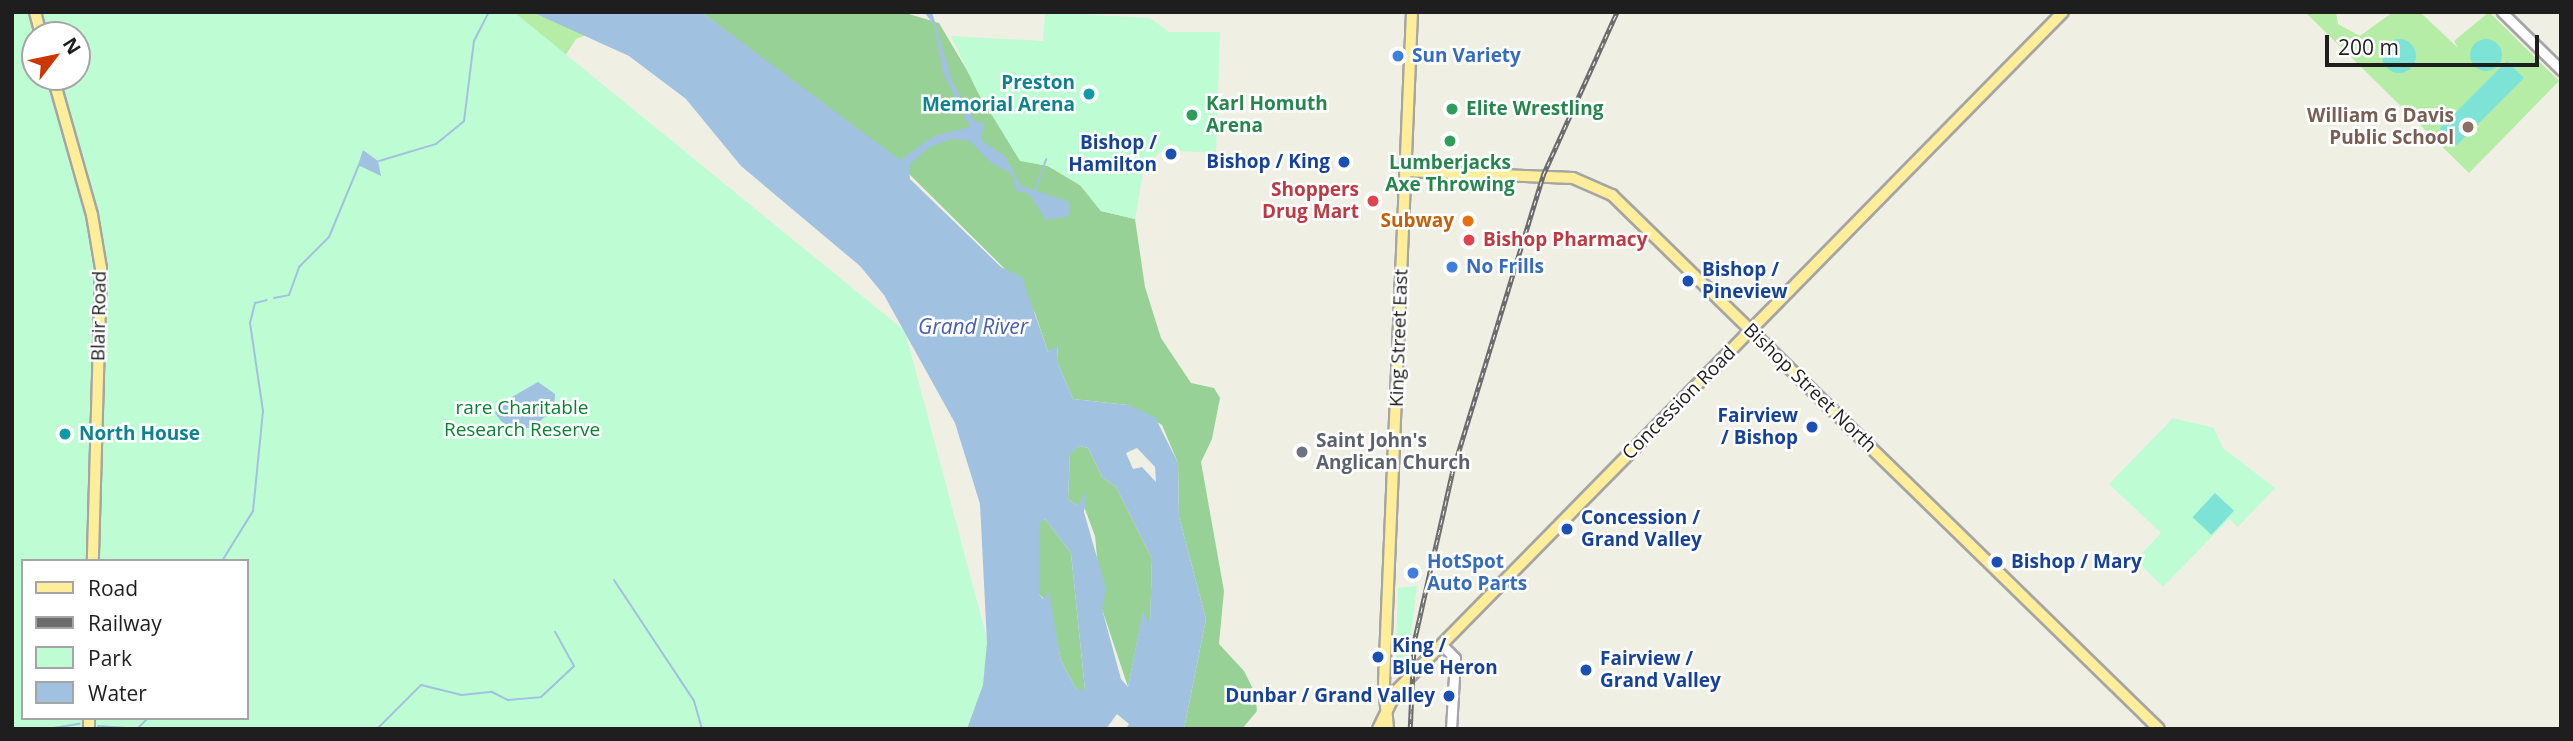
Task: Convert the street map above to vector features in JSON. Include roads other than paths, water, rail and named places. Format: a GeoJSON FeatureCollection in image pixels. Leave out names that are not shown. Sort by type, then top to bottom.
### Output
{"type":"FeatureCollection","features":[{"type":"Feature","properties":{"kind":"main road","name":"King Street East"},"geometry":{"type":"LineString","coordinates":[[1386,706],[1412,12]]}},
{"type":"Feature","properties":{"kind":"main road","name":"Concession Road"},"geometry":{"type":"LineString","coordinates":[[1386,706],[1442,645],[2063,12]]}},
{"type":"Feature","properties":{"kind":"main road","name":"Blair Road"},"geometry":{"type":"LineString","coordinates":[[57,91],[92,215],[101,268],[93,559]]}},
{"type":"Feature","properties":{"kind":"main road","name":"Bishop Street North"},"geometry":{"type":"LineString","coordinates":[[1405,171],[1543,175],[1598,187],[1751,330],[2159,729]]}},
{"type":"Feature","properties":{"kind":"main road"},"geometry":{"type":"LineString","coordinates":[[1378,729],[1386,706]]}},
{"type":"Feature","properties":{"kind":"main road"},"geometry":{"type":"LineString","coordinates":[[1386,706],[1388,729]]}},
{"type":"Feature","properties":{"kind":"street"},"geometry":{"type":"LineString","coordinates":[[2502,12],[2561,70]]}},
{"type":"Feature","properties":{"kind":"street"},"geometry":{"type":"LineString","coordinates":[[1442,645],[1455,658],[1451,729]]}},
{"type":"Feature","properties":{"kind":"water","name":"Grand River"},"geometry":{"type":"Polygon","coordinates":[[[532,12],[701,12],[900,160],[934,136],[970,127],[943,73],[934,25],[924,12],[932,12],[952,81],[975,122],[984,122],[981,140],[1005,156],[1021,186],[1069,202],[1069,216],[1046,220],[1029,194],[1016,191],[1012,174],[990,162],[970,141],[951,139],[928,148],[909,166],[910,179],[1001,267],[1022,277],[1048,352],[1058,345],[1057,361],[1073,399],[1128,405],[1155,417],[1178,463],[1179,517],[1206,619],[1184,729],[1126,729],[1129,724],[1117,714],[1106,729],[967,729],[983,685],[987,643],[980,504],[955,423],[884,295],[860,266],[741,166],[686,99],[629,56],[532,12]],[[1080,446],[1070,454],[1068,499],[1078,506],[1087,490],[1084,512],[1106,589],[1102,609],[1121,679],[1128,687],[1143,611],[1150,624],[1152,559],[1116,487],[1102,477],[1088,448],[1080,446]],[[1137,448],[1126,453],[1133,469],[1142,467],[1156,482],[1155,467],[1137,448]],[[1045,519],[1039,524],[1039,594],[1043,599],[1049,592],[1061,661],[1077,690],[1085,690],[1071,553],[1045,519]]]}},
{"type":"Feature","properties":{"kind":"water"},"geometry":{"type":"Polygon","coordinates":[[[363,150],[378,161],[381,176],[358,165],[363,150]]]}},
{"type":"Feature","properties":{"kind":"water"},"geometry":{"type":"Polygon","coordinates":[[[538,382],[555,394],[554,410],[531,428],[511,428],[501,421],[495,413],[505,401],[538,382]]]}},
{"type":"Feature","properties":{"kind":"waterway"},"geometry":{"type":"LineString","coordinates":[[379,161],[436,144],[464,121],[474,41],[489,12]]}},
{"type":"Feature","properties":{"kind":"waterway"},"geometry":{"type":"LineString","coordinates":[[1035,190],[1046,159]]}},
{"type":"Feature","properties":{"kind":"waterway"},"geometry":{"type":"LineString","coordinates":[[274,298],[289,295],[299,267],[329,237],[359,165]]}},
{"type":"Feature","properties":{"kind":"waterway"},"geometry":{"type":"LineString","coordinates":[[223,559],[253,511],[263,411],[250,323],[255,303],[267,300]]}},
{"type":"Feature","properties":{"kind":"waterway"},"geometry":{"type":"LineString","coordinates":[[614,580],[694,701],[702,729]]}},
{"type":"Feature","properties":{"kind":"waterway"},"geometry":{"type":"LineString","coordinates":[[377,729],[421,685],[462,695],[492,692],[508,700],[541,697],[574,666],[555,632]]}},
{"type":"Feature","properties":{"kind":"waterway"},"geometry":{"type":"LineString","coordinates":[[138,728],[146,720]]}},
{"type":"Feature","properties":{"kind":"waterway"},"geometry":{"type":"LineString","coordinates":[[47,729],[80,724]]}},
{"type":"Feature","properties":{"kind":"waterway"},"geometry":{"type":"LineString","coordinates":[[98,726],[137,729]]}},
{"type":"Feature","properties":{"kind":"railway"},"geometry":{"type":"LineString","coordinates":[[1410,729],[1414,642],[1452,473],[1543,175],[1617,12]]}},
{"type":"Feature","properties":{"kind":"place","name":"Sun Variety"},"geometry":{"type":"Point","coordinates":[1398,56]}},
{"type":"Feature","properties":{"kind":"place","name":"Preston Memorial Arena"},"geometry":{"type":"Point","coordinates":[1089,94]}},
{"type":"Feature","properties":{"kind":"place","name":"Elite Wrestling"},"geometry":{"type":"Point","coordinates":[1452,109]}},
{"type":"Feature","properties":{"kind":"place","name":"Karl Homuth Arena"},"geometry":{"type":"Point","coordinates":[1192,115]}},
{"type":"Feature","properties":{"kind":"place","name":"William G Davis Public School"},"geometry":{"type":"Point","coordinates":[2468,127]}},
{"type":"Feature","properties":{"kind":"place","name":"Lumberjacks Axe Throwing"},"geometry":{"type":"Point","coordinates":[1450,141]}},
{"type":"Feature","properties":{"kind":"place","name":"Bishop / Hamilton"},"geometry":{"type":"Point","coordinates":[1171,154]}},
{"type":"Feature","properties":{"kind":"place","name":"Bishop / King"},"geometry":{"type":"Point","coordinates":[1344,162]}},
{"type":"Feature","properties":{"kind":"place","name":"Shoppers Drug Mart"},"geometry":{"type":"Point","coordinates":[1373,201]}},
{"type":"Feature","properties":{"kind":"place","name":"Subway"},"geometry":{"type":"Point","coordinates":[1468,221]}},
{"type":"Feature","properties":{"kind":"place","name":"Bishop Pharmacy"},"geometry":{"type":"Point","coordinates":[1469,240]}},
{"type":"Feature","properties":{"kind":"place","name":"No Frills"},"geometry":{"type":"Point","coordinates":[1452,267]}},
{"type":"Feature","properties":{"kind":"place","name":"Bishop / Pineview"},"geometry":{"type":"Point","coordinates":[1688,281]}},
{"type":"Feature","properties":{"kind":"place","name":"Fairview / Bishop"},"geometry":{"type":"Point","coordinates":[1812,427]}},
{"type":"Feature","properties":{"kind":"place","name":"North House"},"geometry":{"type":"Point","coordinates":[65,434]}},
{"type":"Feature","properties":{"kind":"place","name":"Saint John's Anglican Church"},"geometry":{"type":"Point","coordinates":[1302,452]}},
{"type":"Feature","properties":{"kind":"place","name":"Concession / Grand Valley"},"geometry":{"type":"Point","coordinates":[1567,529]}},
{"type":"Feature","properties":{"kind":"place","name":"Bishop / Mary"},"geometry":{"type":"Point","coordinates":[1997,562]}},
{"type":"Feature","properties":{"kind":"place","name":"HotSpot Auto Parts"},"geometry":{"type":"Point","coordinates":[1413,573]}},
{"type":"Feature","properties":{"kind":"place","name":"King / Blue Heron"},"geometry":{"type":"Point","coordinates":[1378,657]}},
{"type":"Feature","properties":{"kind":"place","name":"Fairview / Grand Valley"},"geometry":{"type":"Point","coordinates":[1586,670]}},
{"type":"Feature","properties":{"kind":"place","name":"Dunbar / Grand Valley"},"geometry":{"type":"Point","coordinates":[1449,696]}},
{"type":"Feature","properties":{"kind":"park label","name":"rare Charitable Research Reserve"},"geometry":{"type":"Point","coordinates":[522,419]}}]}
